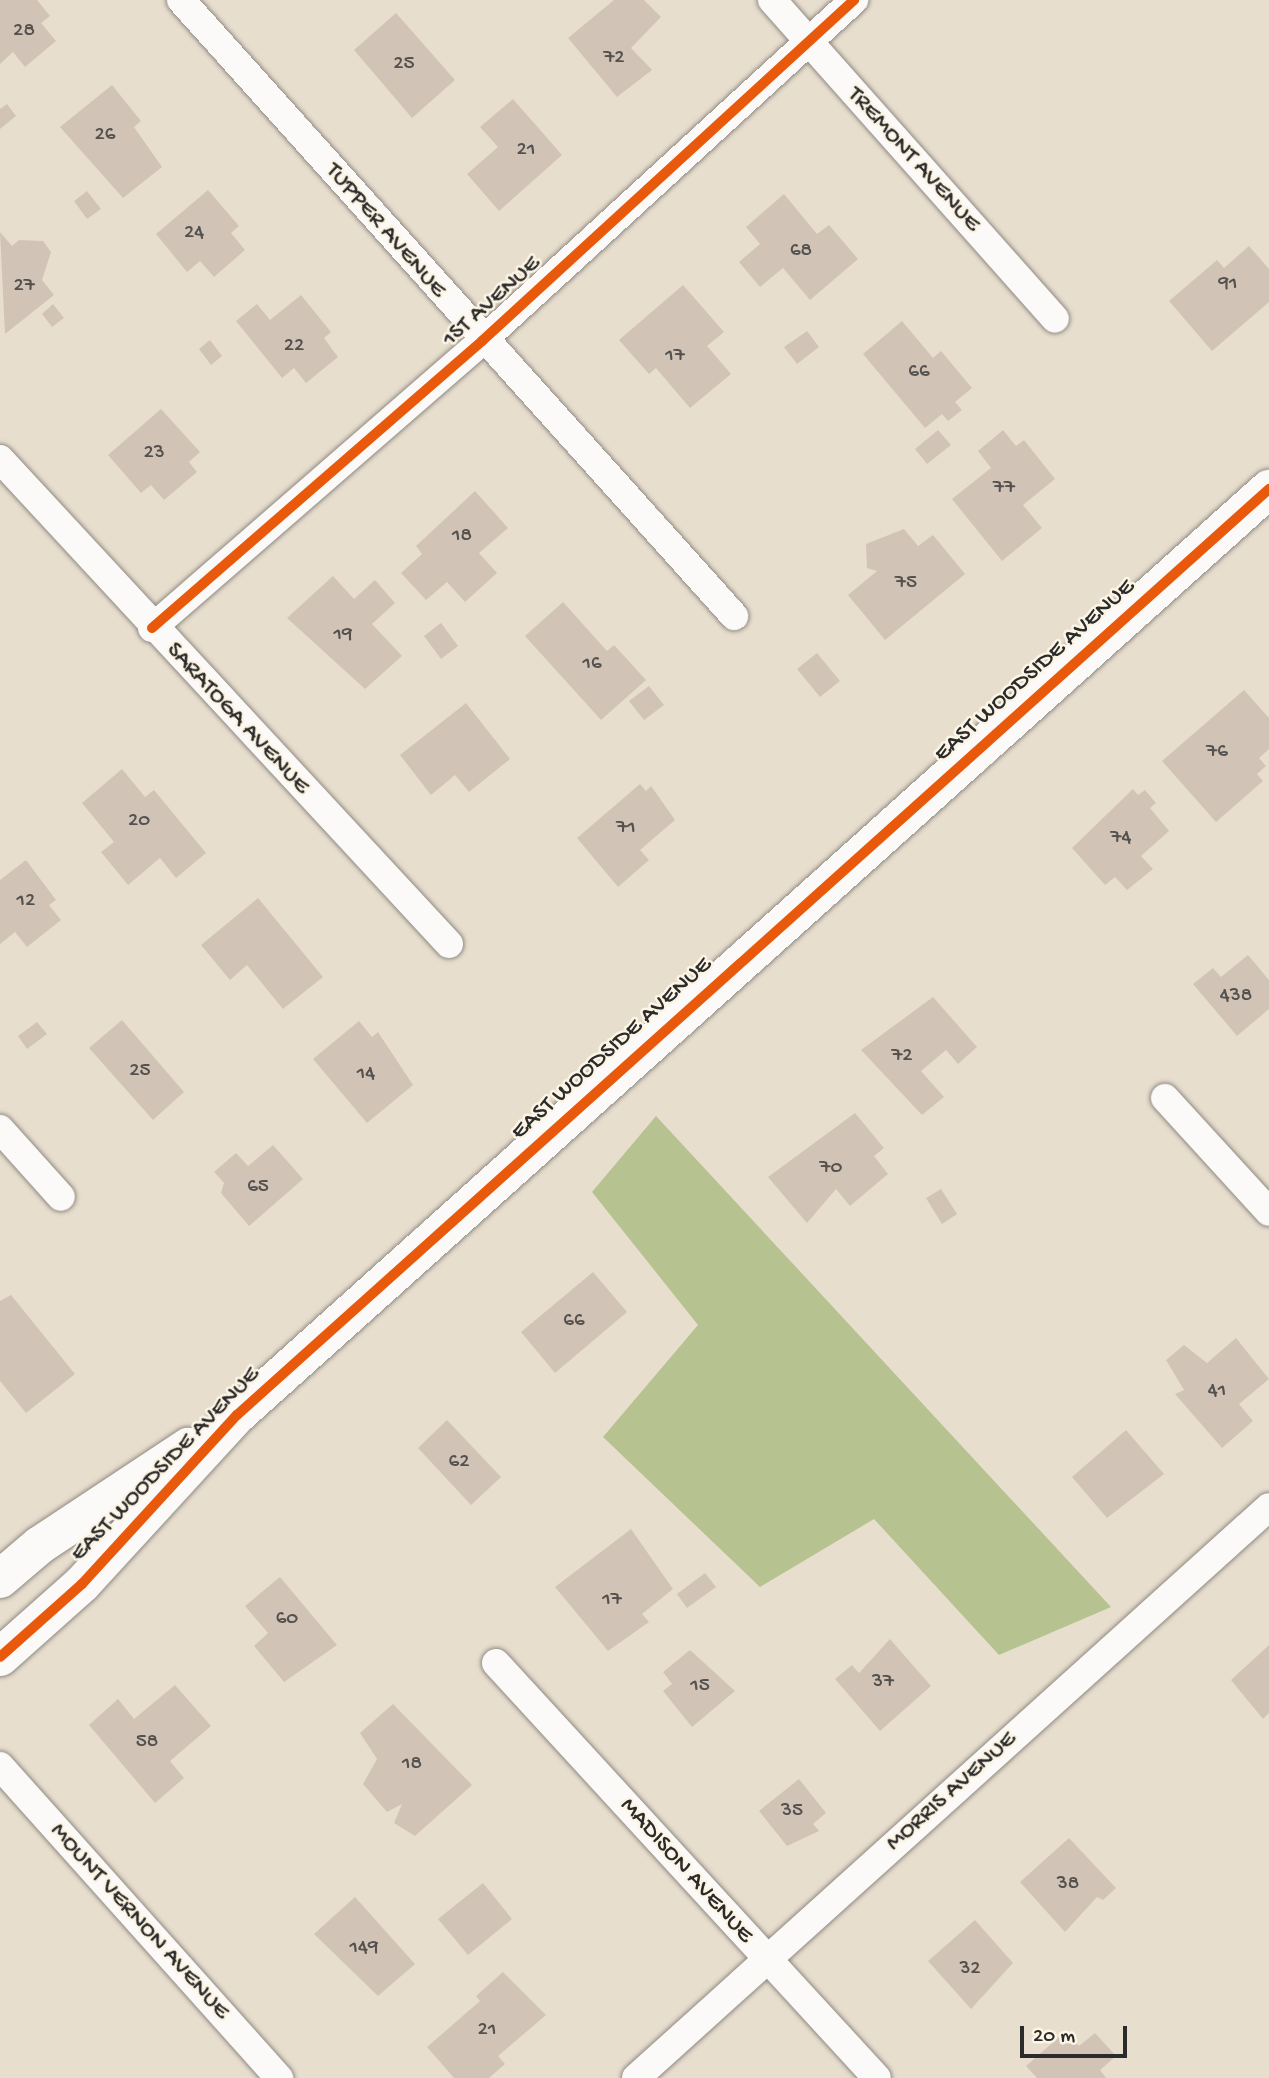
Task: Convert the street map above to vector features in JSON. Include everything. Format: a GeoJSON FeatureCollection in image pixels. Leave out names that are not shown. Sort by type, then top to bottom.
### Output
{"type":"FeatureCollection","features":[{"type":"Feature","properties":{"kind":"main road","name":"EAST WOODSIDE AVENUE"},"geometry":{"type":"LineString","coordinates":[[0,1657],[82,1584],[237,1415],[1269,489]]}},
{"type":"Feature","properties":{"kind":"main road","name":"EAST WOODSIDE AVENUE"},"geometry":{"type":"LineString","coordinates":[[0,1579],[40,1545],[237,1415]]}},
{"type":"Feature","properties":{"kind":"street","name":"TUPPER AVENUE"},"geometry":{"type":"LineString","coordinates":[[181,0],[482,341],[734,617]]}},
{"type":"Feature","properties":{"kind":"street","name":"TREMONT AVENUE"},"geometry":{"type":"LineString","coordinates":[[772,0],[1055,319]]}},
{"type":"Feature","properties":{"kind":"street","name":"1ST AVENUE"},"geometry":{"type":"LineString","coordinates":[[152,628],[482,341],[854,0]]}},
{"type":"Feature","properties":{"kind":"street","name":"SARATOGA AVENUE"},"geometry":{"type":"LineString","coordinates":[[0,458],[152,628],[449,944]]}},
{"type":"Feature","properties":{"kind":"street"},"geometry":{"type":"LineString","coordinates":[[1165,1098],[1269,1212]]}},
{"type":"Feature","properties":{"kind":"street"},"geometry":{"type":"LineString","coordinates":[[0,1129],[61,1197]]}},
{"type":"Feature","properties":{"kind":"street","name":"MORRIS AVENUE"},"geometry":{"type":"LineString","coordinates":[[636,2078],[1269,1507]]}},
{"type":"Feature","properties":{"kind":"street","name":"MADISON AVENUE"},"geometry":{"type":"LineString","coordinates":[[496,1663],[877,2078]]}},
{"type":"Feature","properties":{"kind":"street","name":"MOUNT VERNON AVENUE"},"geometry":{"type":"LineString","coordinates":[[0,1766],[279,2078]]}},
{"type":"Feature","properties":{"kind":"green space"},"geometry":{"type":"Polygon","coordinates":[[[656,1116],[1111,1607],[999,1655],[874,1519],[760,1587],[603,1437],[698,1325],[592,1192],[656,1116]]]}},
{"type":"Feature","properties":{"kind":"building"},"geometry":{"type":"Polygon","coordinates":[[[0,0],[37,0],[50,16],[41,23],[56,41],[25,67],[13,52],[0,64],[0,0]]]}},
{"type":"Feature","properties":{"kind":"building"},"geometry":{"type":"Polygon","coordinates":[[[614,0],[644,0],[661,17],[631,48],[652,70],[617,97],[568,38],[614,0]]]}},
{"type":"Feature","properties":{"kind":"building"},"geometry":{"type":"Polygon","coordinates":[[[396,13],[455,80],[412,118],[354,50],[396,13]]]}},
{"type":"Feature","properties":{"kind":"building"},"geometry":{"type":"Polygon","coordinates":[[[112,85],[141,121],[134,127],[162,167],[123,198],[60,127],[112,85]]]}},
{"type":"Feature","properties":{"kind":"building"},"geometry":{"type":"Polygon","coordinates":[[[513,99],[562,155],[499,211],[467,174],[498,147],[480,127],[513,99]]]}},
{"type":"Feature","properties":{"kind":"building"},"geometry":{"type":"Polygon","coordinates":[[[7,104],[16,116],[0,129],[0,109],[7,104]]]}},
{"type":"Feature","properties":{"kind":"building"},"geometry":{"type":"Polygon","coordinates":[[[208,190],[239,226],[231,233],[245,250],[214,277],[200,261],[187,272],[156,234],[208,190]]]}},
{"type":"Feature","properties":{"kind":"building"},"geometry":{"type":"Polygon","coordinates":[[[87,191],[101,209],[87,219],[74,201],[87,191]]]}},
{"type":"Feature","properties":{"kind":"building"},"geometry":{"type":"Polygon","coordinates":[[[784,194],[817,234],[829,225],[858,259],[810,300],[783,268],[760,287],[739,262],[760,244],[746,227],[784,194]]]}},
{"type":"Feature","properties":{"kind":"building"},"geometry":{"type":"Polygon","coordinates":[[[0,232],[12,246],[19,240],[43,241],[51,252],[42,280],[54,295],[5,334],[0,232]]]}},
{"type":"Feature","properties":{"kind":"building"},"geometry":{"type":"Polygon","coordinates":[[[1249,246],[1269,269],[1269,302],[1212,351],[1169,301],[1217,260],[1224,268],[1249,246]]]}},
{"type":"Feature","properties":{"kind":"building"},"geometry":{"type":"Polygon","coordinates":[[[683,285],[724,332],[707,346],[731,374],[690,408],[656,368],[649,374],[619,340],[683,285]]]}},
{"type":"Feature","properties":{"kind":"building"},"geometry":{"type":"Polygon","coordinates":[[[301,295],[331,332],[324,338],[338,357],[306,383],[294,368],[282,378],[236,321],[257,304],[270,320],[301,295]]]}},
{"type":"Feature","properties":{"kind":"building"},"geometry":{"type":"Polygon","coordinates":[[[53,304],[64,318],[52,327],[42,314],[53,304]]]}},
{"type":"Feature","properties":{"kind":"building"},"geometry":{"type":"Polygon","coordinates":[[[902,321],[933,358],[941,351],[972,388],[955,402],[962,410],[948,421],[942,414],[925,428],[863,354],[902,321]]]}},
{"type":"Feature","properties":{"kind":"building"},"geometry":{"type":"Polygon","coordinates":[[[807,331],[819,347],[797,364],[784,347],[807,331]]]}},
{"type":"Feature","properties":{"kind":"building"},"geometry":{"type":"Polygon","coordinates":[[[210,340],[222,356],[211,365],[199,349],[210,340]]]}},
{"type":"Feature","properties":{"kind":"building"},"geometry":{"type":"Polygon","coordinates":[[[161,409],[200,452],[189,462],[197,472],[164,500],[151,485],[141,493],[108,455],[161,409]]]}},
{"type":"Feature","properties":{"kind":"building"},"geometry":{"type":"Polygon","coordinates":[[[938,430],[951,445],[927,464],[915,449],[938,430]]]}},
{"type":"Feature","properties":{"kind":"building"},"geometry":{"type":"Polygon","coordinates":[[[1003,430],[1016,446],[1024,440],[1055,479],[1023,505],[1042,528],[1002,561],[952,499],[991,468],[978,451],[1003,430]]]}},
{"type":"Feature","properties":{"kind":"building"},"geometry":{"type":"Polygon","coordinates":[[[475,491],[508,528],[479,553],[497,573],[465,602],[447,582],[426,600],[401,573],[422,554],[416,546],[475,491]]]}},
{"type":"Feature","properties":{"kind":"building"},"geometry":{"type":"Polygon","coordinates":[[[904,529],[918,546],[933,535],[965,574],[885,640],[848,595],[877,571],[867,568],[866,544],[904,529]]]}},
{"type":"Feature","properties":{"kind":"building"},"geometry":{"type":"Polygon","coordinates":[[[333,576],[354,599],[375,580],[395,603],[372,624],[402,656],[365,689],[287,618],[333,576]]]}},
{"type":"Feature","properties":{"kind":"building"},"geometry":{"type":"Polygon","coordinates":[[[563,602],[607,651],[614,645],[646,680],[601,720],[525,636],[563,602]]]}},
{"type":"Feature","properties":{"kind":"building"},"geometry":{"type":"Polygon","coordinates":[[[441,623],[458,646],[441,659],[424,636],[441,623]]]}},
{"type":"Feature","properties":{"kind":"building"},"geometry":{"type":"Polygon","coordinates":[[[817,653],[840,681],[820,697],[797,669],[817,653]]]}},
{"type":"Feature","properties":{"kind":"building"},"geometry":{"type":"Polygon","coordinates":[[[649,686],[664,705],[644,720],[629,701],[649,686]]]}},
{"type":"Feature","properties":{"kind":"building"},"geometry":{"type":"Polygon","coordinates":[[[1244,690],[1269,718],[1269,749],[1259,758],[1266,766],[1257,774],[1263,781],[1216,822],[1162,761],[1244,690]]]}},
{"type":"Feature","properties":{"kind":"building"},"geometry":{"type":"Polygon","coordinates":[[[466,703],[510,759],[469,792],[455,775],[431,795],[400,755],[466,703]]]}},
{"type":"Feature","properties":{"kind":"building"},"geometry":{"type":"Polygon","coordinates":[[[122,769],[145,797],[154,790],[206,853],[176,878],[160,858],[128,885],[101,852],[114,842],[82,803],[122,769]]]}},
{"type":"Feature","properties":{"kind":"building"},"geometry":{"type":"Polygon","coordinates":[[[640,784],[646,791],[651,786],[675,820],[640,850],[649,860],[618,887],[577,838],[640,784]]]}},
{"type":"Feature","properties":{"kind":"building"},"geometry":{"type":"Polygon","coordinates":[[[1133,789],[1138,795],[1145,790],[1156,803],[1150,808],[1169,831],[1141,856],[1153,869],[1127,890],[1115,877],[1105,885],[1072,848],[1133,789]]]}},
{"type":"Feature","properties":{"kind":"building"},"geometry":{"type":"Polygon","coordinates":[[[26,860],[56,900],[49,905],[61,920],[27,947],[15,932],[0,944],[0,880],[26,860]]]}},
{"type":"Feature","properties":{"kind":"building"},"geometry":{"type":"Polygon","coordinates":[[[258,898],[323,977],[283,1009],[247,965],[230,980],[201,945],[258,898]]]}},
{"type":"Feature","properties":{"kind":"building"},"geometry":{"type":"Polygon","coordinates":[[[1248,955],[1269,980],[1269,1009],[1237,1036],[1193,984],[1213,968],[1221,977],[1248,955]]]}},
{"type":"Feature","properties":{"kind":"building"},"geometry":{"type":"Polygon","coordinates":[[[933,997],[977,1047],[958,1064],[946,1050],[921,1071],[944,1097],[922,1115],[861,1050],[933,997]]]}},
{"type":"Feature","properties":{"kind":"building"},"geometry":{"type":"Polygon","coordinates":[[[122,1020],[184,1092],[153,1120],[89,1048],[122,1020]]]}},
{"type":"Feature","properties":{"kind":"building"},"geometry":{"type":"Polygon","coordinates":[[[359,1021],[372,1037],[378,1032],[413,1085],[367,1123],[313,1059],[359,1021]]]}},
{"type":"Feature","properties":{"kind":"building"},"geometry":{"type":"Polygon","coordinates":[[[37,1022],[47,1034],[27,1049],[18,1036],[37,1022]]]}},
{"type":"Feature","properties":{"kind":"building"},"geometry":{"type":"Polygon","coordinates":[[[855,1113],[884,1148],[874,1156],[888,1174],[850,1206],[836,1189],[807,1223],[768,1177],[855,1113]]]}},
{"type":"Feature","properties":{"kind":"building"},"geometry":{"type":"Polygon","coordinates":[[[273,1145],[303,1179],[249,1226],[221,1193],[224,1183],[214,1172],[236,1153],[248,1166],[273,1145]]]}},
{"type":"Feature","properties":{"kind":"building"},"geometry":{"type":"Polygon","coordinates":[[[941,1189],[957,1214],[942,1224],[926,1198],[941,1189]]]}},
{"type":"Feature","properties":{"kind":"building"},"geometry":{"type":"Polygon","coordinates":[[[593,1272],[627,1312],[555,1373],[521,1332],[593,1272]]]}},
{"type":"Feature","properties":{"kind":"building"},"geometry":{"type":"Polygon","coordinates":[[[11,1295],[75,1374],[26,1413],[0,1381],[0,1301],[11,1295]]]}},
{"type":"Feature","properties":{"kind":"building"},"geometry":{"type":"Polygon","coordinates":[[[1236,1338],[1269,1379],[1239,1404],[1253,1421],[1222,1448],[1175,1394],[1184,1390],[1166,1360],[1184,1345],[1207,1363],[1236,1338]]]}},
{"type":"Feature","properties":{"kind":"building"},"geometry":{"type":"Polygon","coordinates":[[[447,1420],[501,1477],[471,1505],[418,1448],[447,1420]]]}},
{"type":"Feature","properties":{"kind":"building"},"geometry":{"type":"Polygon","coordinates":[[[1126,1430],[1164,1474],[1107,1518],[1072,1477],[1126,1430]]]}},
{"type":"Feature","properties":{"kind":"building"},"geometry":{"type":"Polygon","coordinates":[[[631,1529],[673,1589],[642,1614],[649,1622],[608,1651],[555,1587],[631,1529]]]}},
{"type":"Feature","properties":{"kind":"building"},"geometry":{"type":"Polygon","coordinates":[[[705,1573],[716,1587],[687,1608],[677,1594],[705,1573]]]}},
{"type":"Feature","properties":{"kind":"building"},"geometry":{"type":"Polygon","coordinates":[[[280,1577],[337,1645],[284,1682],[254,1646],[268,1633],[245,1606],[280,1577]]]}},
{"type":"Feature","properties":{"kind":"building"},"geometry":{"type":"Polygon","coordinates":[[[890,1639],[931,1686],[880,1731],[835,1679],[852,1665],[859,1673],[890,1639]]]}},
{"type":"Feature","properties":{"kind":"building"},"geometry":{"type":"Polygon","coordinates":[[[1269,1645],[1269,1713],[1263,1719],[1231,1680],[1269,1645]]]}},
{"type":"Feature","properties":{"kind":"building"},"geometry":{"type":"Polygon","coordinates":[[[690,1650],[735,1691],[692,1727],[663,1691],[672,1684],[663,1672],[690,1650]]]}},
{"type":"Feature","properties":{"kind":"building"},"geometry":{"type":"Polygon","coordinates":[[[175,1685],[211,1726],[170,1761],[184,1778],[155,1803],[89,1725],[118,1699],[134,1719],[175,1685]]]}},
{"type":"Feature","properties":{"kind":"building"},"geometry":{"type":"Polygon","coordinates":[[[393,1704],[472,1785],[415,1836],[394,1823],[402,1804],[387,1812],[363,1784],[377,1759],[360,1733],[393,1704]]]}},
{"type":"Feature","properties":{"kind":"building"},"geometry":{"type":"Polygon","coordinates":[[[799,1779],[826,1813],[813,1824],[819,1831],[787,1846],[759,1811],[799,1779]]]}},
{"type":"Feature","properties":{"kind":"building"},"geometry":{"type":"Polygon","coordinates":[[[1069,1838],[1116,1888],[1103,1900],[1097,1897],[1065,1932],[1020,1882],[1069,1838]]]}},
{"type":"Feature","properties":{"kind":"building"},"geometry":{"type":"Polygon","coordinates":[[[483,1883],[512,1919],[468,1955],[438,1919],[483,1883]]]}},
{"type":"Feature","properties":{"kind":"building"},"geometry":{"type":"Polygon","coordinates":[[[355,1897],[415,1964],[378,1996],[314,1934],[355,1897]]]}},
{"type":"Feature","properties":{"kind":"building"},"geometry":{"type":"Polygon","coordinates":[[[975,1920],[1013,1963],[971,2009],[928,1961],[975,1920]]]}},
{"type":"Feature","properties":{"kind":"building"},"geometry":{"type":"Polygon","coordinates":[[[503,1972],[546,2015],[498,2056],[505,2064],[489,2078],[454,2078],[427,2047],[480,2001],[476,1996],[503,1972]]]}},
{"type":"Feature","properties":{"kind":"building"},"geometry":{"type":"Polygon","coordinates":[[[1066,2031],[1079,2046],[1095,2033],[1116,2056],[1100,2070],[1106,2078],[1037,2078],[1026,2066],[1066,2031]]]}},
{"type":"Feature","properties":{"kind":"cycle path"},"geometry":{"type":"LineString","coordinates":[[152,628],[482,341],[854,0]]}},
{"type":"Feature","properties":{"kind":"cycle path"},"geometry":{"type":"LineString","coordinates":[[0,1657],[82,1584],[237,1415],[1269,489]]}}]}
